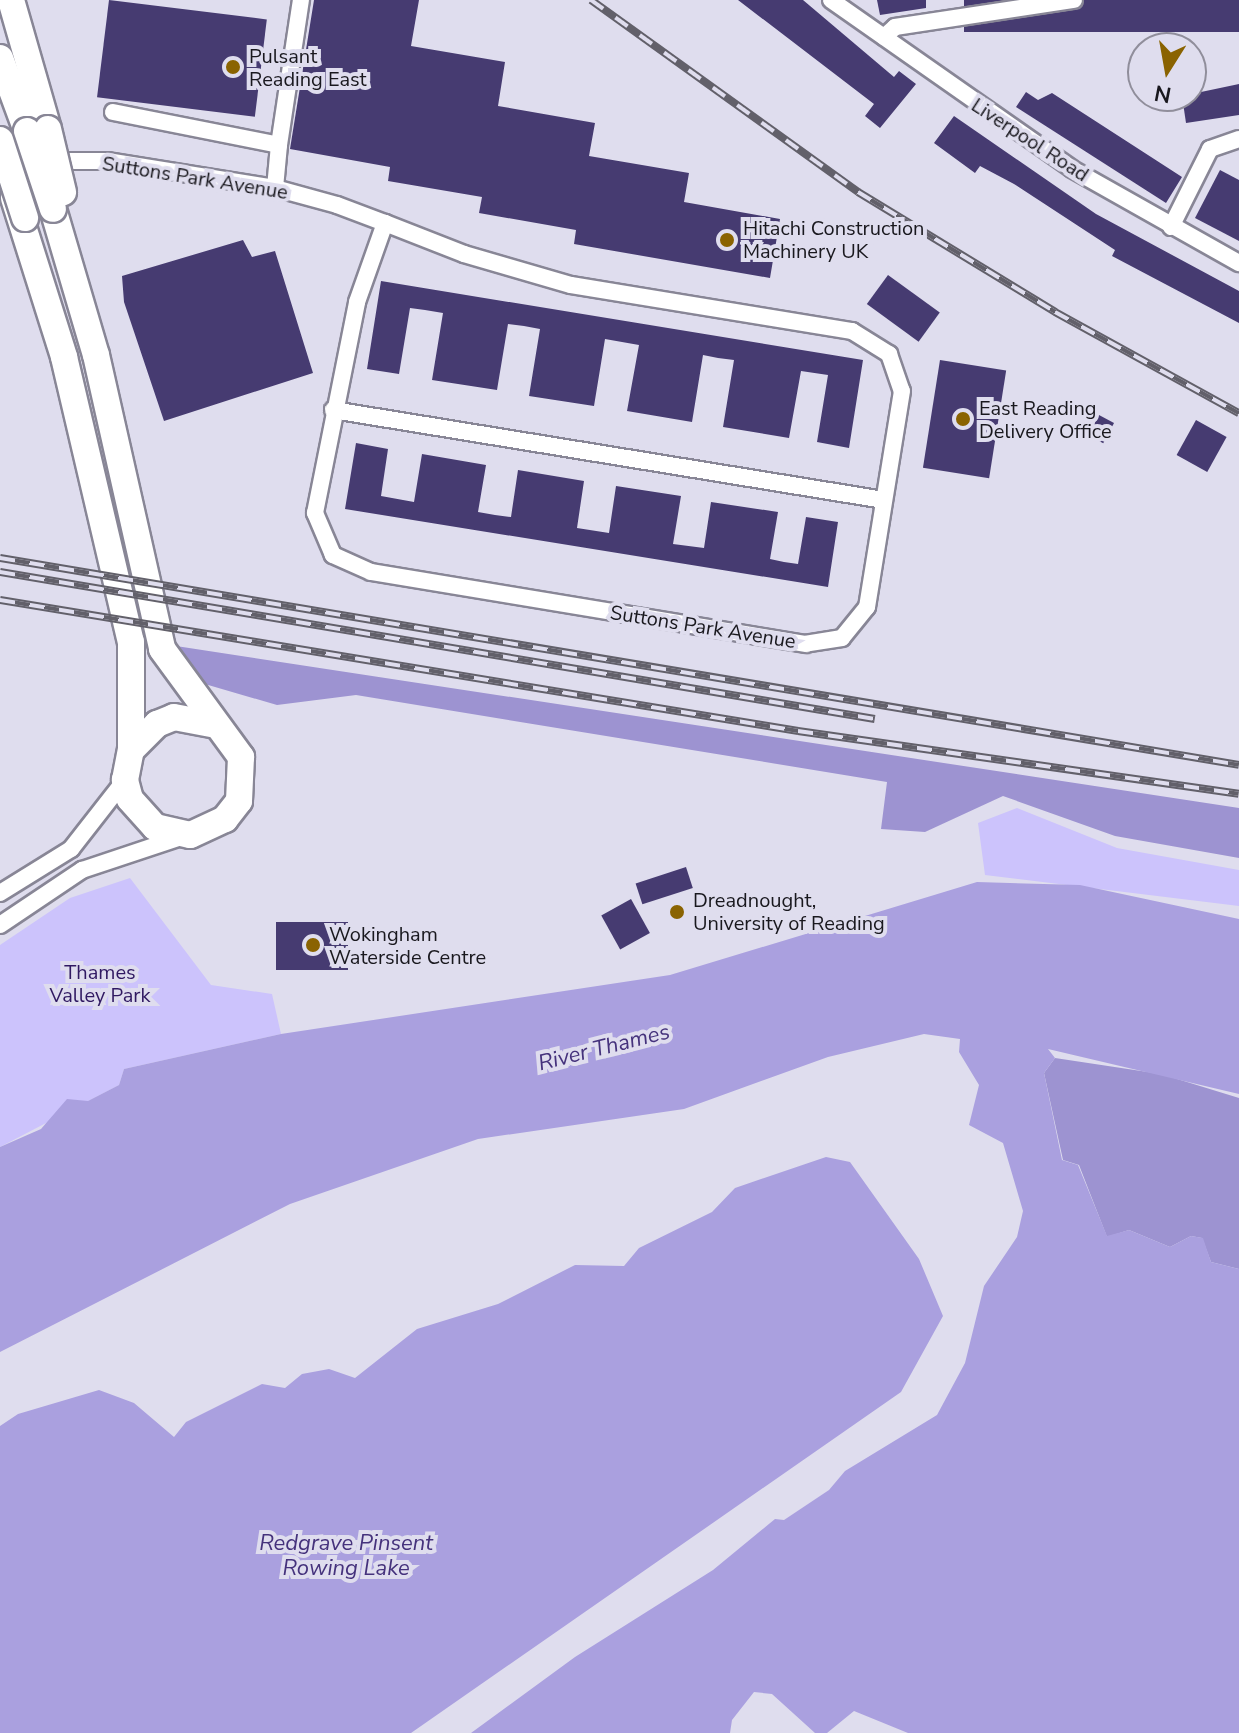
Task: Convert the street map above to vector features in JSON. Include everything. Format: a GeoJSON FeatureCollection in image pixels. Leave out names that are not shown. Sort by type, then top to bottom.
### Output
{"type":"FeatureCollection","features":[{"type":"Feature","properties":{"kind":"main road"},"geometry":{"type":"LineString","coordinates":[[0,140],[25,218],[131,642],[131,750],[125,780],[141,815],[167,832],[190,835],[225,819],[244,779],[237,748],[216,725],[162,649],[96,355],[72,278],[60,208],[38,130],[11,0]]}},
{"type":"Feature","properties":{"kind":"main road"},"geometry":{"type":"LineString","coordinates":[[0,58],[38,130]]}},
{"type":"Feature","properties":{"kind":"main road"},"geometry":{"type":"LineString","coordinates":[[0,174],[25,218]]}},
{"type":"Feature","properties":{"kind":"main road"},"geometry":{"type":"LineString","coordinates":[[131,750],[157,724],[174,717],[216,725]]}},
{"type":"Feature","properties":{"kind":"street"},"geometry":{"type":"LineString","coordinates":[[275,188],[301,0]]}},
{"type":"Feature","properties":{"kind":"street","name":"Liverpool Road"},"geometry":{"type":"LineString","coordinates":[[831,0],[1072,169],[1239,263]]}},
{"type":"Feature","properties":{"kind":"street"},"geometry":{"type":"LineString","coordinates":[[884,37],[895,27],[1074,0]]}},
{"type":"Feature","properties":{"kind":"street"},"geometry":{"type":"LineString","coordinates":[[113,112],[279,145]]}},
{"type":"Feature","properties":{"kind":"street"},"geometry":{"type":"LineString","coordinates":[[1171,227],[1210,149],[1239,139]]}},
{"type":"Feature","properties":{"kind":"street","name":"Suttons Park Avenue"},"geometry":{"type":"LineString","coordinates":[[0,160],[107,161],[275,188],[385,223],[571,285],[852,331],[889,354],[902,391],[867,607],[842,638],[806,644],[371,572],[333,555],[315,513],[333,410],[357,302],[385,223]]}},
{"type":"Feature","properties":{"kind":"street"},"geometry":{"type":"LineString","coordinates":[[333,410],[884,500]]}},
{"type":"Feature","properties":{"kind":"street"},"geometry":{"type":"LineString","coordinates":[[0,893],[71,849],[125,780]]}},
{"type":"Feature","properties":{"kind":"street"},"geometry":{"type":"LineString","coordinates":[[0,925],[101,861],[190,835]]}},
{"type":"Feature","properties":{"kind":"green space"},"geometry":{"type":"Polygon","coordinates":[[[1017,808],[1117,848],[1239,870],[1239,906],[985,875],[978,823],[1017,808]]]}},
{"type":"Feature","properties":{"kind":"green space","name":"Thames Valley Park"},"geometry":{"type":"Polygon","coordinates":[[[130,878],[211,985],[272,994],[281,1034],[124,1069],[119,1085],[0,1147],[0,945],[70,898],[130,878]]]}},
{"type":"Feature","properties":{"kind":"shaded area"},"geometry":{"type":"Polygon","coordinates":[[[176,646],[1239,808],[1239,858],[1115,836],[1003,796],[925,832],[881,829],[887,782],[356,695],[277,705],[198,682],[176,646]]]}},
{"type":"Feature","properties":{"kind":"shaded area"},"geometry":{"type":"Polygon","coordinates":[[[1055,1058],[1161,1074],[1239,1098],[1239,1269],[1211,1262],[1202,1238],[1191,1236],[1170,1247],[1129,1230],[1107,1237],[1079,1165],[1063,1160],[1044,1073],[1055,1058]]]}},
{"type":"Feature","properties":{"kind":"water","name":"River Thames"},"geometry":{"type":"Polygon","coordinates":[[[977,882],[1080,885],[1239,919],[1239,1094],[1048,1049],[1055,1058],[1044,1073],[1062,1160],[1078,1165],[1107,1236],[1129,1230],[1170,1247],[1191,1236],[1203,1238],[1211,1262],[1239,1269],[1239,1733],[908,1733],[854,1711],[827,1733],[815,1733],[772,1694],[754,1692],[732,1720],[730,1733],[471,1733],[575,1657],[713,1570],[775,1519],[784,1520],[829,1490],[845,1471],[937,1415],[965,1363],[984,1286],[1017,1237],[1023,1211],[1003,1143],[969,1125],[979,1085],[959,1052],[960,1039],[924,1034],[828,1057],[684,1109],[478,1139],[290,1204],[0,1352],[0,1147],[41,1129],[67,1099],[88,1101],[119,1085],[124,1069],[281,1034],[670,975],[977,882]]]}},
{"type":"Feature","properties":{"kind":"water","name":"Redgrave Pinsent Rowing Lake"},"geometry":{"type":"Polygon","coordinates":[[[826,1157],[850,1162],[919,1259],[943,1316],[901,1392],[411,1733],[0,1733],[0,1426],[18,1414],[99,1390],[134,1403],[174,1437],[186,1422],[262,1384],[285,1388],[302,1374],[329,1369],[355,1378],[417,1329],[498,1304],[575,1265],[624,1266],[639,1248],[712,1212],[735,1188],[826,1157]]]}},
{"type":"Feature","properties":{"kind":"building"},"geometry":{"type":"Polygon","coordinates":[[[109,0],[267,19],[255,117],[97,97],[109,0]]]}},
{"type":"Feature","properties":{"kind":"building"},"geometry":{"type":"Polygon","coordinates":[[[314,0],[419,0],[411,46],[505,62],[498,106],[595,123],[589,156],[689,173],[684,202],[780,219],[770,278],[574,244],[576,230],[479,213],[482,197],[388,181],[390,167],[290,149],[314,0]]]}},
{"type":"Feature","properties":{"kind":"building"},"geometry":{"type":"Polygon","coordinates":[[[738,0],[803,0],[894,77],[899,71],[916,84],[880,128],[865,116],[874,104],[738,0]]]}},
{"type":"Feature","properties":{"kind":"building"},"geometry":{"type":"Polygon","coordinates":[[[877,0],[926,0],[926,8],[880,15],[877,0]]]}},
{"type":"Feature","properties":{"kind":"building"},"geometry":{"type":"Polygon","coordinates":[[[964,0],[1239,0],[1239,32],[964,32],[964,0]]]}},
{"type":"Feature","properties":{"kind":"building"},"geometry":{"type":"Polygon","coordinates":[[[1239,84],[1239,115],[1186,123],[1184,112],[1207,112],[1207,91],[1239,84]]]}},
{"type":"Feature","properties":{"kind":"building"},"geometry":{"type":"Polygon","coordinates":[[[1026,92],[1038,100],[1052,93],[1182,177],[1166,203],[1016,107],[1026,92]]]}},
{"type":"Feature","properties":{"kind":"building"},"geometry":{"type":"Polygon","coordinates":[[[954,116],[1096,214],[1239,291],[1239,323],[1112,256],[1115,250],[1014,184],[980,166],[975,173],[934,143],[954,116]]]}},
{"type":"Feature","properties":{"kind":"building"},"geometry":{"type":"Polygon","coordinates":[[[1220,170],[1239,180],[1239,241],[1195,218],[1220,170]]]}},
{"type":"Feature","properties":{"kind":"building"},"geometry":{"type":"Polygon","coordinates":[[[243,240],[252,257],[275,251],[313,373],[164,421],[124,302],[122,276],[243,240]]]}},
{"type":"Feature","properties":{"kind":"building"},"geometry":{"type":"Polygon","coordinates":[[[888,275],[940,313],[919,342],[867,304],[888,275]]]}},
{"type":"Feature","properties":{"kind":"building"},"geometry":{"type":"Polygon","coordinates":[[[381,281],[863,360],[849,448],[817,442],[828,375],[801,371],[789,438],[723,427],[734,360],[703,355],[692,422],[627,411],[639,345],[605,339],[594,406],[529,396],[540,329],[524,326],[508,324],[497,390],[432,380],[443,313],[425,310],[410,308],[399,374],[367,369],[381,281]]]}},
{"type":"Feature","properties":{"kind":"building","name":"East Reading Delivery Office"},"geometry":{"type":"Polygon","coordinates":[[[940,360],[1006,370],[989,478],[923,468],[940,360]]]}},
{"type":"Feature","properties":{"kind":"building"},"geometry":{"type":"Polygon","coordinates":[[[1099,415],[1114,423],[1103,443],[1088,435],[1099,415]]]}},
{"type":"Feature","properties":{"kind":"building"},"geometry":{"type":"Polygon","coordinates":[[[1196,420],[1227,437],[1207,472],[1177,455],[1196,420]]]}},
{"type":"Feature","properties":{"kind":"building"},"geometry":{"type":"Polygon","coordinates":[[[356,443],[388,449],[381,496],[414,502],[422,454],[486,465],[478,512],[495,515],[511,517],[518,470],[584,481],[577,528],[609,533],[616,486],[681,496],[673,544],[704,548],[711,502],[778,512],[770,559],[784,562],[798,564],[806,517],[838,522],[828,587],[345,509],[356,443]]]}},
{"type":"Feature","properties":{"kind":"building"},"geometry":{"type":"Polygon","coordinates":[[[686,867],[693,888],[642,904],[636,883],[686,867]]]}},
{"type":"Feature","properties":{"kind":"building"},"geometry":{"type":"Polygon","coordinates":[[[631,899],[650,933],[620,950],[601,915],[631,899]]]}},
{"type":"Feature","properties":{"kind":"building","name":"Wokingham Waterside Centre"},"geometry":{"type":"Polygon","coordinates":[[[276,922],[348,922],[348,970],[276,970],[276,922]]]}},
{"type":"Feature","properties":{"kind":"railway"},"geometry":{"type":"LineString","coordinates":[[591,0],[858,192],[1055,312],[1239,413]]}},
{"type":"Feature","properties":{"kind":"railway"},"geometry":{"type":"LineString","coordinates":[[0,558],[1239,765]]}},
{"type":"Feature","properties":{"kind":"railway"},"geometry":{"type":"LineString","coordinates":[[0,572],[875,719]]}},
{"type":"Feature","properties":{"kind":"railway"},"geometry":{"type":"LineString","coordinates":[[0,600],[798,731],[1239,794]]}},
{"type":"Feature","properties":{"kind":"place","name":"Pulsant Reading East"},"geometry":{"type":"Point","coordinates":[233,67]}},
{"type":"Feature","properties":{"kind":"place","name":"Hitachi Construction Machinery UK"},"geometry":{"type":"Point","coordinates":[727,240]}},
{"type":"Feature","properties":{"kind":"place","name":"East Reading Delivery Office"},"geometry":{"type":"Point","coordinates":[963,419]}},
{"type":"Feature","properties":{"kind":"place","name":"Dreadnought, University of Reading"},"geometry":{"type":"Point","coordinates":[677,912]}},
{"type":"Feature","properties":{"kind":"place","name":"Wokingham Waterside Centre"},"geometry":{"type":"Point","coordinates":[313,945]}}]}
